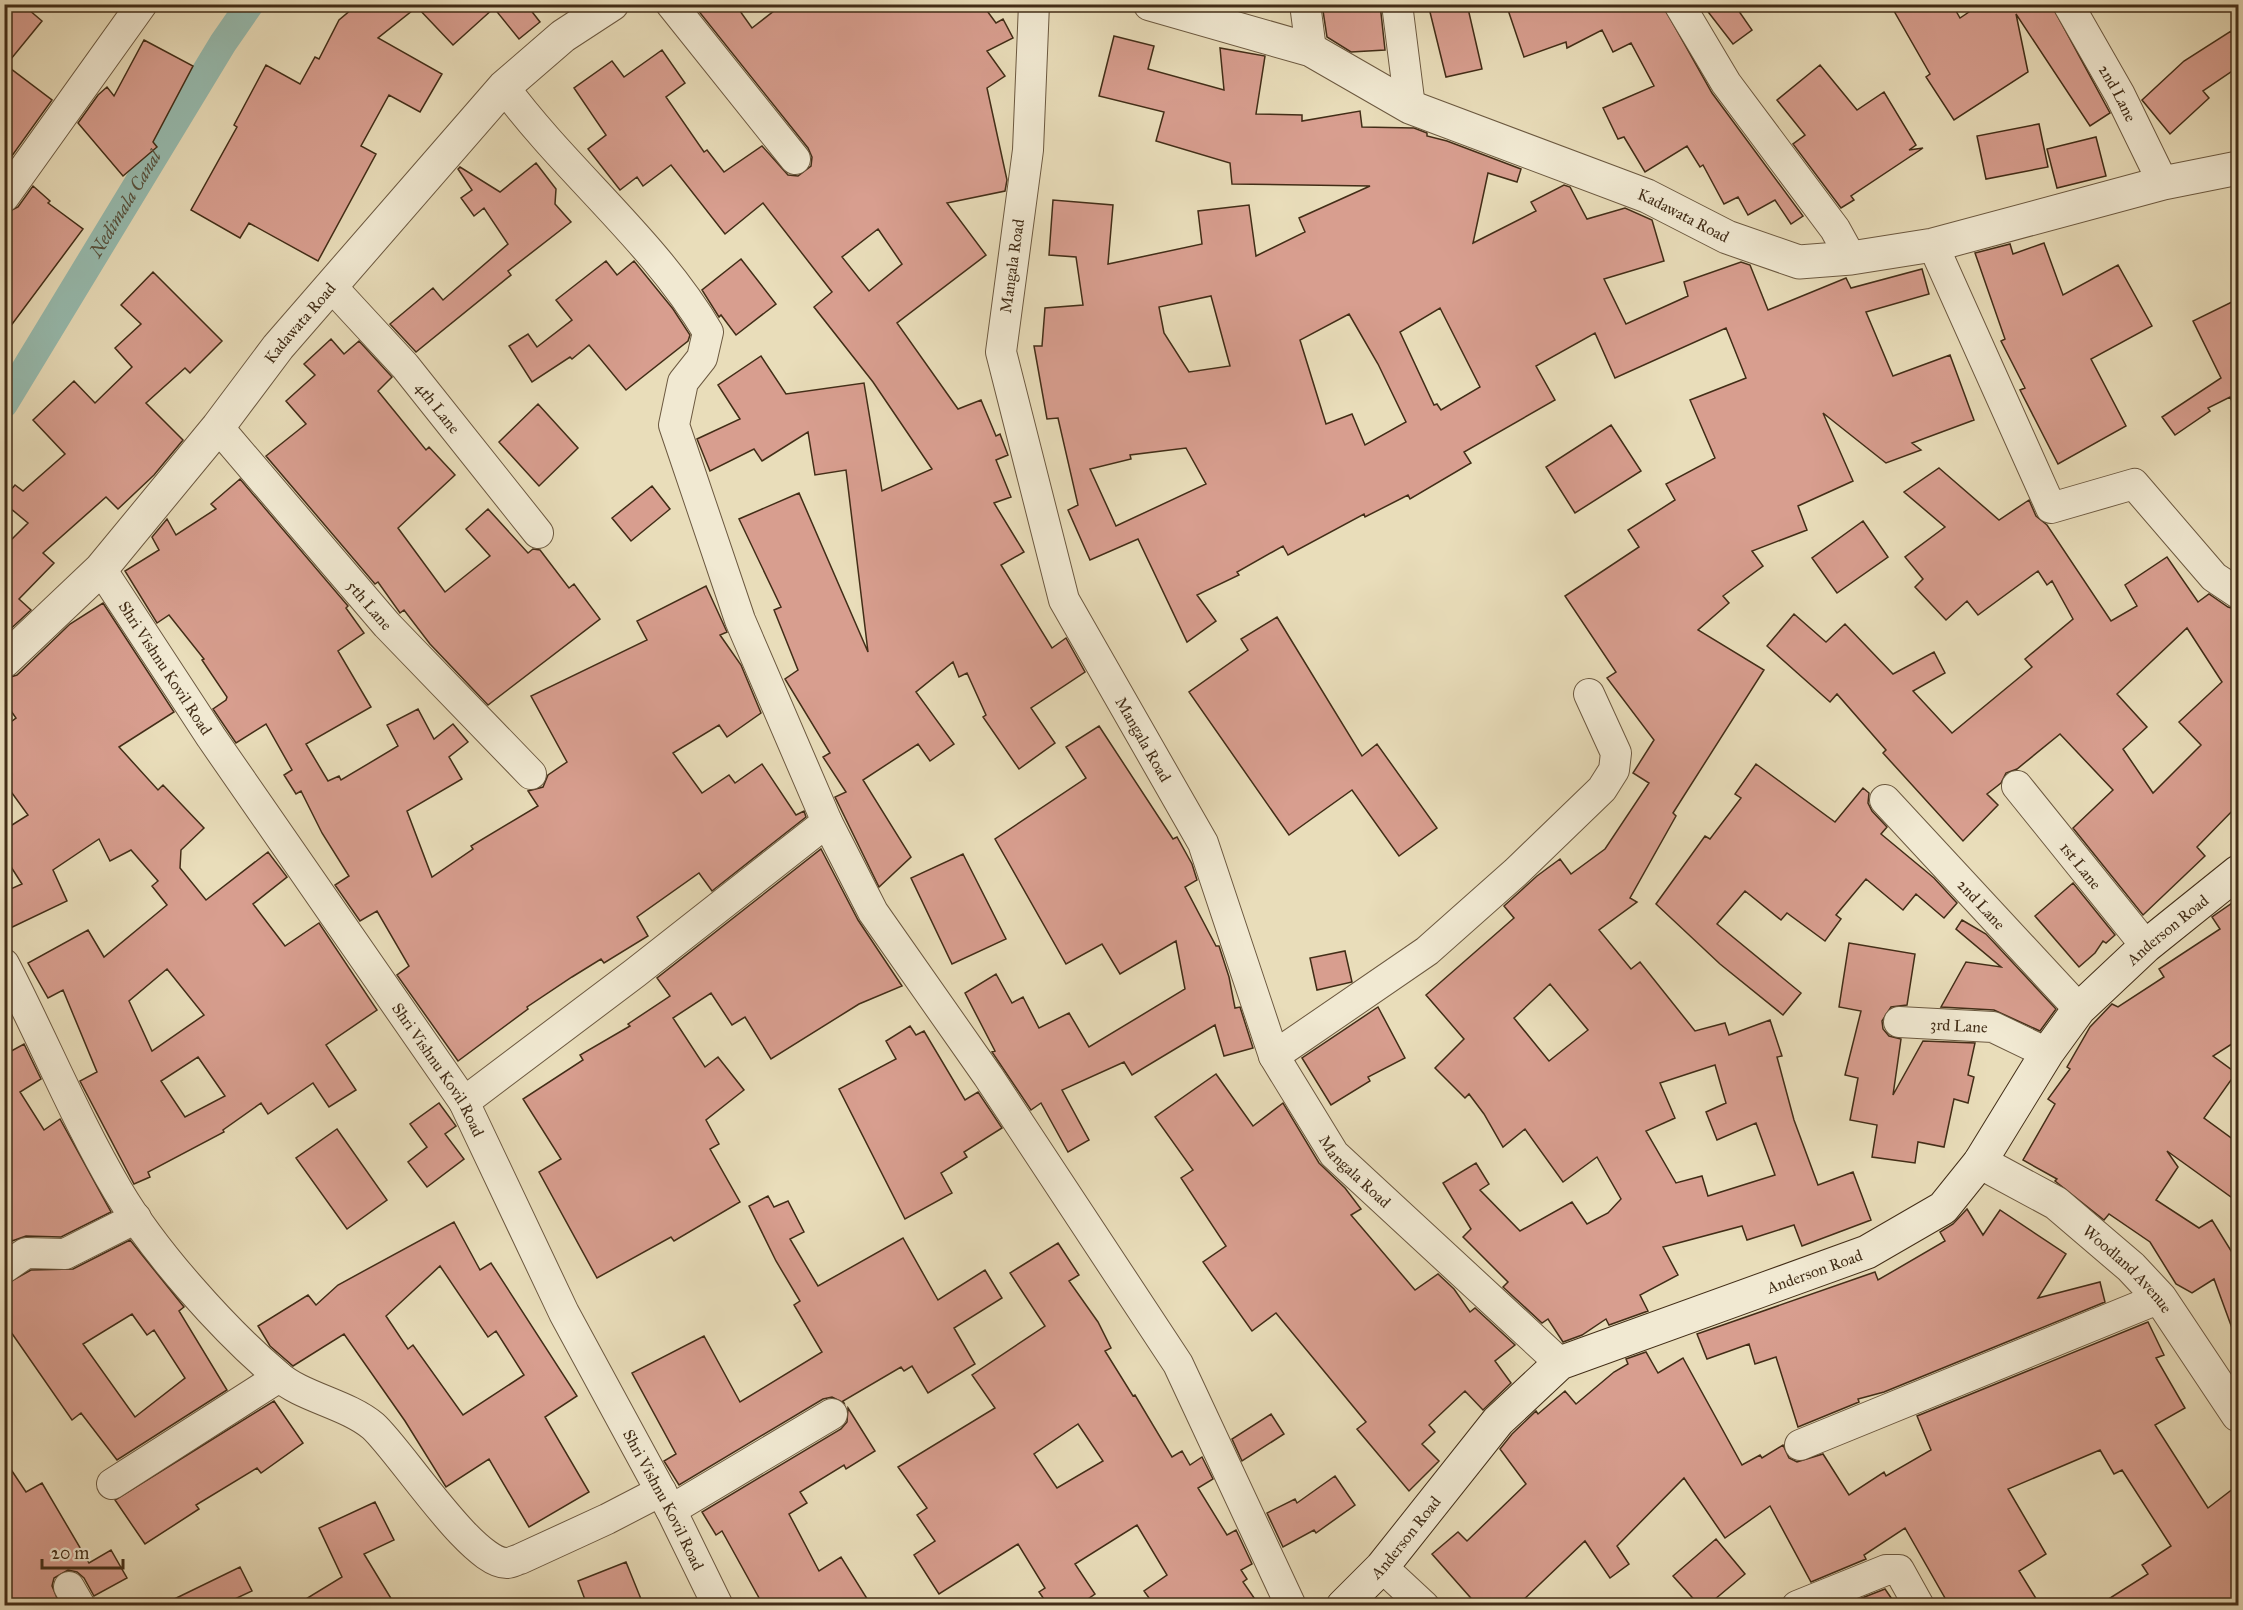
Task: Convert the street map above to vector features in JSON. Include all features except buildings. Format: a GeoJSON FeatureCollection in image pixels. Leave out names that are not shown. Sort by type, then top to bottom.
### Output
{"type":"FeatureCollection","features":[{"type":"Feature","properties":{"kind":"street"},"geometry":{"type":"LineString","coordinates":[[9,184],[142,4]]}},
{"type":"Feature","properties":{"kind":"street","name":"Kadawata Road"},"geometry":{"type":"LineString","coordinates":[[4,661],[101,569],[218,427],[278,346],[504,87],[563,36],[612,4]]}},
{"type":"Feature","properties":{"kind":"street"},"geometry":{"type":"LineString","coordinates":[[671,4],[795,159]]}},
{"type":"Feature","properties":{"kind":"street","name":"Mangala Road"},"geometry":{"type":"LineString","coordinates":[[1034,4],[1028,150],[1001,352],[1064,600],[1203,843],[1274,1056],[1334,1154],[1560,1363]]}},
{"type":"Feature","properties":{"kind":"street","name":"Kadawata Road"},"geometry":{"type":"LineString","coordinates":[[1150,4],[1311,50],[1410,107],[1647,196],[1727,237],[1799,262],[1851,258],[1933,245],[2163,183],[2238,168]]}},
{"type":"Feature","properties":{"kind":"street"},"geometry":{"type":"LineString","coordinates":[[1305,4],[1311,50]]}},
{"type":"Feature","properties":{"kind":"street"},"geometry":{"type":"LineString","coordinates":[[1397,4],[1410,107]]}},
{"type":"Feature","properties":{"kind":"street"},"geometry":{"type":"LineString","coordinates":[[1679,4],[1726,84],[1835,229],[1851,258]]}},
{"type":"Feature","properties":{"kind":"street","name":"2nd Lane"},"geometry":{"type":"LineString","coordinates":[[2068,4],[2120,95],[2163,183]]}},
{"type":"Feature","properties":{"kind":"street"},"geometry":{"type":"LineString","coordinates":[[504,87],[531,123],[686,295],[708,333],[702,358],[683,382],[674,425],[740,620],[827,822],[873,912],[988,1076],[1178,1364],[1291,1605]]}},
{"type":"Feature","properties":{"kind":"street"},"geometry":{"type":"LineString","coordinates":[[1933,245],[2051,508],[2134,484],[2214,577],[2238,593]]}},
{"type":"Feature","properties":{"kind":"street","name":"4th Lane"},"geometry":{"type":"LineString","coordinates":[[331,286],[405,366],[538,533]]}},
{"type":"Feature","properties":{"kind":"street","name":"5th Lane"},"geometry":{"type":"LineString","coordinates":[[218,427],[387,625],[531,774]]}},
{"type":"Feature","properties":{"kind":"street","name":"Shri Vishnu Kovil Road"},"geometry":{"type":"LineString","coordinates":[[101,569],[211,737],[464,1102],[564,1313],[666,1500],[718,1605]]}},
{"type":"Feature","properties":{"kind":"street"},"geometry":{"type":"LineString","coordinates":[[1274,1056],[1427,951],[1516,872],[1602,789],[1614,770],[1616,753],[1589,694]]}},
{"type":"Feature","properties":{"kind":"street","name":"1st Lane"},"geometry":{"type":"LineString","coordinates":[[2017,786],[2146,946]]}},
{"type":"Feature","properties":{"kind":"street","name":"2nd Lane"},"geometry":{"type":"LineString","coordinates":[[1884,800],[2079,1009]]}},
{"type":"Feature","properties":{"kind":"street"},"geometry":{"type":"LineString","coordinates":[[464,1102],[635,973],[827,822]]}},
{"type":"Feature","properties":{"kind":"street","name":"Anderson Road"},"geometry":{"type":"LineString","coordinates":[[1343,1605],[1382,1567],[1498,1421],[1560,1363],[1868,1252],[1943,1208],[1980,1162],[2047,1053],[2079,1009],[2146,946],[2238,872]]}},
{"type":"Feature","properties":{"kind":"street"},"geometry":{"type":"LineString","coordinates":[[4,964],[88,1135],[136,1218],[156,1247],[223,1322],[279,1377],[373,1426],[444,1514],[489,1557],[507,1563],[607,1519],[666,1500],[832,1414]]}},
{"type":"Feature","properties":{"kind":"street","name":"3rd Lane"},"geometry":{"type":"LineString","coordinates":[[1899,1022],[1993,1027],[2047,1053]]}},
{"type":"Feature","properties":{"kind":"street","name":"Woodland Avenue"},"geometry":{"type":"LineString","coordinates":[[1980,1162],[2056,1203],[2131,1267],[2160,1298],[2238,1415]]}},
{"type":"Feature","properties":{"kind":"street"},"geometry":{"type":"LineString","coordinates":[[4,1268],[26,1253],[65,1254],[136,1218]]}},
{"type":"Feature","properties":{"kind":"street"},"geometry":{"type":"LineString","coordinates":[[1800,1445],[2160,1298]]}},
{"type":"Feature","properties":{"kind":"street"},"geometry":{"type":"LineString","coordinates":[[112,1484],[279,1377]]}},
{"type":"Feature","properties":{"kind":"street"},"geometry":{"type":"LineString","coordinates":[[1382,1567],[1424,1605]]}},
{"type":"Feature","properties":{"kind":"street"},"geometry":{"type":"LineString","coordinates":[[1797,1605],[1886,1569],[1899,1570],[1919,1605]]}},
{"type":"Feature","properties":{"kind":"waterway","name":"Nedimala Canal"},"geometry":{"type":"LineString","coordinates":[[4,404],[223,43],[250,4]]}}]}
